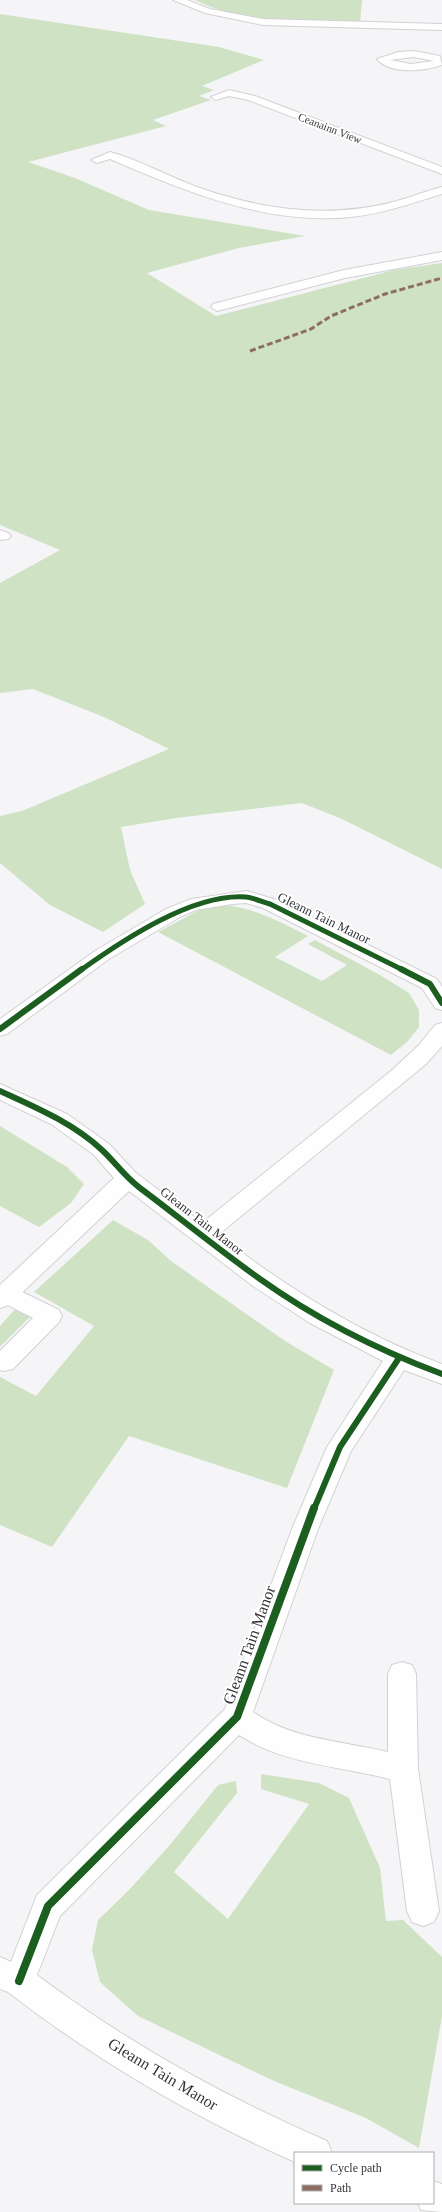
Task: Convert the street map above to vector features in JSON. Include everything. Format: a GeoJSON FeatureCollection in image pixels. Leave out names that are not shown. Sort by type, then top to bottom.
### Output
{"type":"FeatureCollection","features":[{"type":"Feature","properties":{"kind":"street"},"geometry":{"type":"LineString","coordinates":[[178,0],[208,11],[263,22],[442,27]]}},
{"type":"Feature","properties":{"kind":"street"},"geometry":{"type":"LineString","coordinates":[[411,26],[414,54]]}},
{"type":"Feature","properties":{"kind":"street"},"geometry":{"type":"LineString","coordinates":[[414,54],[437,58],[441,62],[426,66],[410,66],[393,64],[382,59],[398,55],[414,54]]}},
{"type":"Feature","properties":{"kind":"street","name":"Ceanainn View"},"geometry":{"type":"LineString","coordinates":[[216,97],[229,93],[251,98],[442,171]]}},
{"type":"Feature","properties":{"kind":"street"},"geometry":{"type":"LineString","coordinates":[[96,160],[110,155],[176,183],[241,206],[301,215],[337,215],[370,212],[398,205],[442,190]]}},
{"type":"Feature","properties":{"kind":"street"},"geometry":{"type":"LineString","coordinates":[[217,307],[344,274],[442,256]]}},
{"type":"Feature","properties":{"kind":"street","name":"Gleann Tain Manor"},"geometry":{"type":"LineString","coordinates":[[0,1029],[102,955],[173,913],[191,905],[232,898],[247,898],[270,904],[404,970],[430,984],[442,1003]]}},
{"type":"Feature","properties":{"kind":"street","name":"Gleann Tain Manor"},"geometry":{"type":"LineString","coordinates":[[201,1236],[390,1082],[434,1042],[442,1030]]}},
{"type":"Feature","properties":{"kind":"street","name":"Gleann Tain Manor"},"geometry":{"type":"LineString","coordinates":[[0,1091],[59,1119],[101,1149],[128,1179],[201,1236],[261,1280],[319,1317],[399,1358],[442,1374]]}},
{"type":"Feature","properties":{"kind":"street"},"geometry":{"type":"LineString","coordinates":[[4,1362],[50,1316],[3,1296],[128,1179]]}},
{"type":"Feature","properties":{"kind":"street","name":"Gleann Tain Manor"},"geometry":{"type":"LineString","coordinates":[[313,2152],[253,2126],[163,2077],[61,2013],[9,1977],[48,1906],[237,1717],[305,1529],[340,1447],[399,1358]]}},
{"type":"Feature","properties":{"kind":"street"},"geometry":{"type":"LineString","coordinates":[[402,1674],[403,1769],[423,1911]]}},
{"type":"Feature","properties":{"kind":"street"},"geometry":{"type":"LineString","coordinates":[[237,1717],[259,1732],[284,1742],[330,1755],[374,1761],[403,1769]]}},
{"type":"Feature","properties":{"kind":"green space"},"geometry":{"type":"Polygon","coordinates":[[[195,0],[362,1],[360,23],[297,22],[254,18],[213,8],[195,0]]]}},
{"type":"Feature","properties":{"kind":"green space"},"geometry":{"type":"Polygon","coordinates":[[[0,14],[219,47],[264,60],[202,86],[214,90],[199,96],[211,100],[153,120],[166,126],[28,162],[75,178],[149,210],[305,236],[239,248],[147,273],[216,316],[394,270],[442,263],[442,869],[342,819],[302,803],[176,818],[121,827],[130,870],[145,904],[103,932],[50,905],[0,863],[0,816],[22,811],[169,749],[104,717],[33,689],[0,693],[0,583],[60,550],[0,525],[0,14]]]}},
{"type":"Feature","properties":{"kind":"green space"},"geometry":{"type":"Polygon","coordinates":[[[226,905],[258,913],[308,936],[275,957],[322,981],[347,965],[308,944],[315,940],[380,975],[409,993],[419,1010],[419,1027],[407,1042],[391,1055],[158,932],[203,908],[226,905]]]}},
{"type":"Feature","properties":{"kind":"green space"},"geometry":{"type":"Polygon","coordinates":[[[0,1126],[67,1167],[84,1184],[71,1203],[39,1227],[0,1206],[0,1126]]]}},
{"type":"Feature","properties":{"kind":"green space"},"geometry":{"type":"Polygon","coordinates":[[[113,1220],[148,1240],[171,1261],[285,1341],[334,1370],[287,1488],[129,1436],[52,1547],[0,1525],[0,1377],[36,1396],[94,1326],[34,1292],[113,1220]]]}},
{"type":"Feature","properties":{"kind":"green space"},"geometry":{"type":"Polygon","coordinates":[[[17,1307],[33,1314],[0,1347],[0,1326],[17,1307]]]}},
{"type":"Feature","properties":{"kind":"green space"},"geometry":{"type":"Polygon","coordinates":[[[261,1774],[319,1783],[349,1798],[380,1868],[386,1921],[403,1920],[442,1957],[442,2016],[419,2148],[366,2118],[274,2081],[138,2016],[100,1982],[92,1950],[98,1920],[129,1890],[169,1846],[218,1785],[236,1781],[237,1793],[174,1872],[228,1919],[309,1804],[261,1789],[261,1774]]]}},
{"type":"Feature","properties":{"kind":"marked path"},"geometry":{"type":"LineString","coordinates":[[250,351],[311,329],[331,316],[385,294],[442,278]]}},
{"type":"Feature","properties":{"kind":"cycle path"},"geometry":{"type":"LineString","coordinates":[[0,1029],[102,955],[173,913],[191,905],[247,897],[270,904],[430,984],[442,1003]]}},
{"type":"Feature","properties":{"kind":"cycle path"},"geometry":{"type":"LineString","coordinates":[[0,1091],[59,1119],[101,1149],[128,1179],[261,1280],[319,1317],[356,1337],[399,1358],[442,1374]]}},
{"type":"Feature","properties":{"kind":"cycle path"},"geometry":{"type":"LineString","coordinates":[[19,1981],[48,1906],[237,1717],[305,1529],[340,1447],[399,1358]]}}]}
